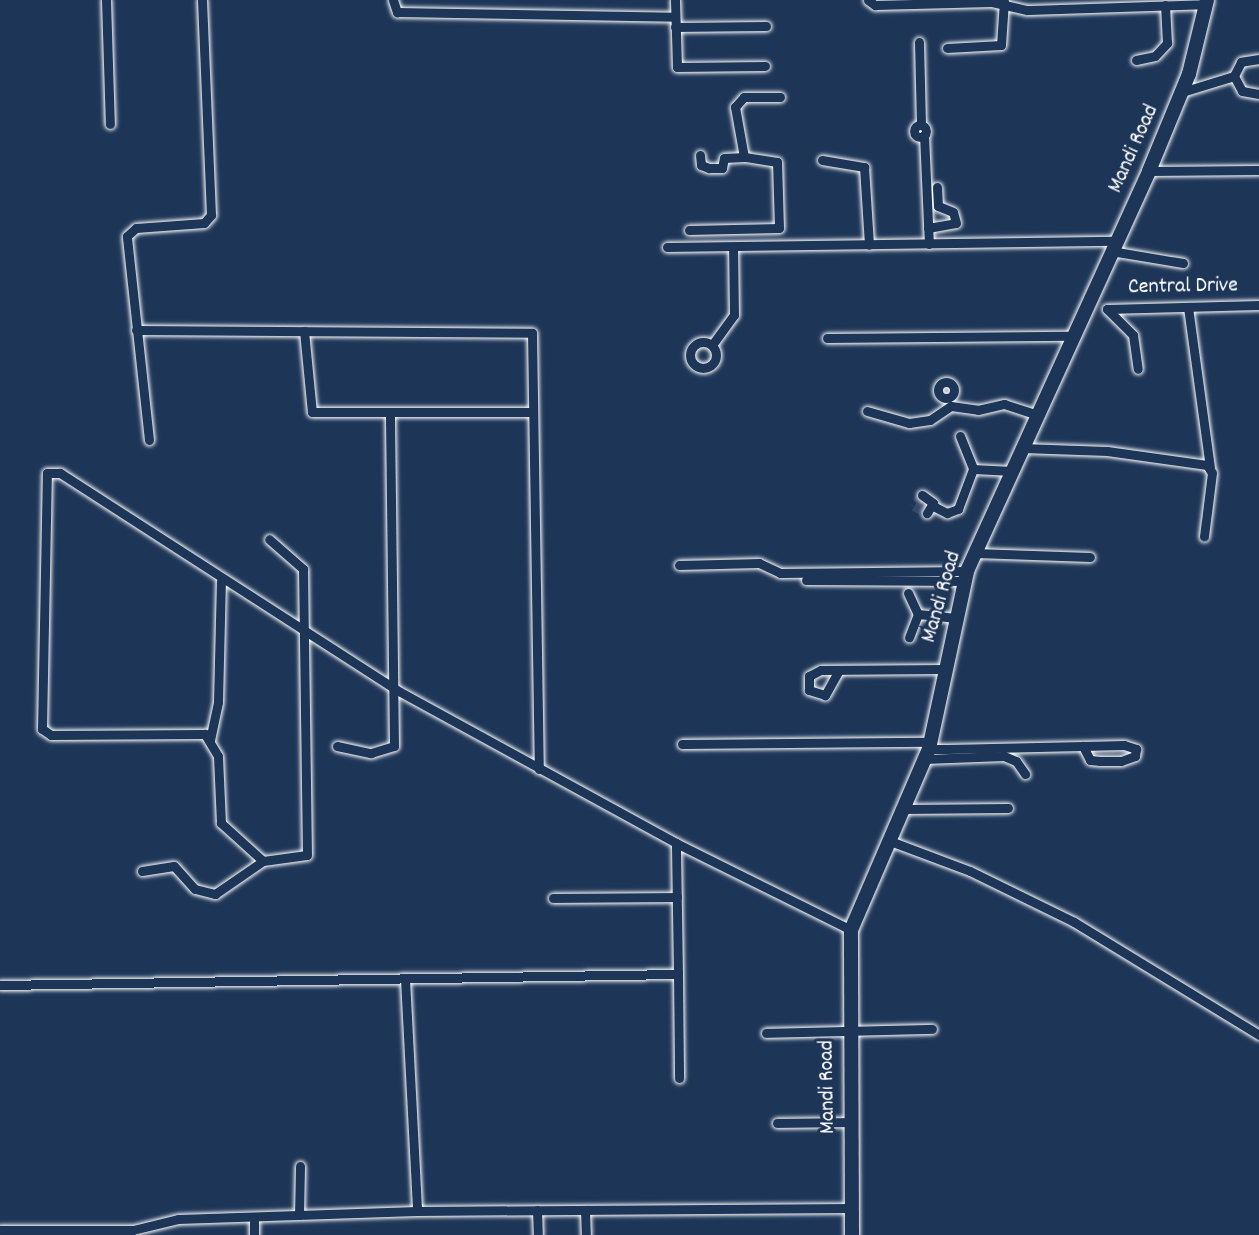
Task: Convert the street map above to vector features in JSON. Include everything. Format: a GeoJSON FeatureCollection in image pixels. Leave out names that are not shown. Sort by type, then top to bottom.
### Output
{"type":"FeatureCollection","features":[{"type":"Feature","properties":{"kind":"street"},"geometry":{"type":"LineString","coordinates":[[106,0],[110,124]]}},
{"type":"Feature","properties":{"kind":"street"},"geometry":{"type":"LineString","coordinates":[[149,440],[135,330],[130,231],[204,224],[211,215],[202,0]]}},
{"type":"Feature","properties":{"kind":"street"},"geometry":{"type":"LineString","coordinates":[[393,0],[397,12],[766,26]]}},
{"type":"Feature","properties":{"kind":"street"},"geometry":{"type":"LineString","coordinates":[[675,0],[677,67],[765,66]]}},
{"type":"Feature","properties":{"kind":"street"},"geometry":{"type":"LineString","coordinates":[[868,0],[875,5],[1004,3],[1028,10],[1207,2]]}},
{"type":"Feature","properties":{"kind":"street","name":"Mandi Road"},"geometry":{"type":"LineString","coordinates":[[852,1235],[848,1032],[851,930],[891,842],[928,750],[966,576],[1072,336],[1149,171],[1182,92],[1207,2]]}},
{"type":"Feature","properties":{"kind":"street"},"geometry":{"type":"LineString","coordinates":[[947,48],[1001,45],[1004,3]]}},
{"type":"Feature","properties":{"kind":"street"},"geometry":{"type":"LineString","coordinates":[[1136,60],[1155,56],[1167,43],[1165,5]]}},
{"type":"Feature","properties":{"kind":"street"},"geometry":{"type":"LineString","coordinates":[[919,42],[929,244]]}},
{"type":"Feature","properties":{"kind":"street"},"geometry":{"type":"LineString","coordinates":[[1182,92],[1234,76],[1241,62],[1259,59]]}},
{"type":"Feature","properties":{"kind":"street"},"geometry":{"type":"LineString","coordinates":[[1234,76],[1242,91],[1259,93]]}},
{"type":"Feature","properties":{"kind":"street"},"geometry":{"type":"LineString","coordinates":[[744,157],[736,103],[744,97],[780,97]]}},
{"type":"Feature","properties":{"kind":"street"},"geometry":{"type":"LineString","coordinates":[[689,230],[779,228],[777,162],[744,157],[724,158],[722,168],[710,168],[701,165],[700,155]]}},
{"type":"Feature","properties":{"kind":"street"},"geometry":{"type":"LineString","coordinates":[[822,160],[864,167],[869,245]]}},
{"type":"Feature","properties":{"kind":"street"},"geometry":{"type":"LineString","coordinates":[[1149,171],[1259,171]]}},
{"type":"Feature","properties":{"kind":"street"},"geometry":{"type":"LineString","coordinates":[[928,228],[956,223],[953,212],[938,206],[937,187]]}},
{"type":"Feature","properties":{"kind":"street"},"geometry":{"type":"LineString","coordinates":[[713,230],[713,247]]}},
{"type":"Feature","properties":{"kind":"street"},"geometry":{"type":"LineString","coordinates":[[667,247],[929,244],[1113,246],[1183,263]]}},
{"type":"Feature","properties":{"kind":"street"},"geometry":{"type":"LineString","coordinates":[[712,345],[734,315],[733,247]]}},
{"type":"Feature","properties":{"kind":"street","name":"Central Drive"},"geometry":{"type":"LineString","coordinates":[[1138,369],[1133,335],[1107,309],[1259,305]]}},
{"type":"Feature","properties":{"kind":"street"},"geometry":{"type":"LineString","coordinates":[[1188,308],[1210,467],[1204,536]]}},
{"type":"Feature","properties":{"kind":"street"},"geometry":{"type":"LineString","coordinates":[[135,330],[531,331],[539,769]]}},
{"type":"Feature","properties":{"kind":"street"},"geometry":{"type":"LineString","coordinates":[[304,331],[310,411],[390,416],[533,412]]}},
{"type":"Feature","properties":{"kind":"street"},"geometry":{"type":"LineString","coordinates":[[827,338],[1072,336]]}},
{"type":"Feature","properties":{"kind":"street"},"geometry":{"type":"LineString","coordinates":[[867,411],[909,423],[930,420],[950,401],[978,410],[1004,404],[1038,415]]}},
{"type":"Feature","properties":{"kind":"street"},"geometry":{"type":"LineString","coordinates":[[337,746],[371,753],[392,750],[394,689],[390,416]]}},
{"type":"Feature","properties":{"kind":"street"},"geometry":{"type":"LineString","coordinates":[[922,495],[930,509],[948,513],[958,509],[974,469],[960,436]]}},
{"type":"Feature","properties":{"kind":"street"},"geometry":{"type":"LineString","coordinates":[[1022,448],[1120,452],[1210,467]]}},
{"type":"Feature","properties":{"kind":"street"},"geometry":{"type":"LineString","coordinates":[[974,469],[1012,471]]}},
{"type":"Feature","properties":{"kind":"street"},"geometry":{"type":"LineString","coordinates":[[210,740],[190,732],[51,735],[42,729],[46,475],[60,473],[220,581],[304,627],[394,689],[676,843],[851,930]]}},
{"type":"Feature","properties":{"kind":"street"},"geometry":{"type":"LineString","coordinates":[[142,871],[174,866],[195,889],[215,894],[263,861],[303,858],[308,852],[302,567],[268,539]]}},
{"type":"Feature","properties":{"kind":"street"},"geometry":{"type":"LineString","coordinates":[[975,554],[1090,557]]}},
{"type":"Feature","properties":{"kind":"street"},"geometry":{"type":"LineString","coordinates":[[679,565],[759,563],[780,573],[966,576]]}},
{"type":"Feature","properties":{"kind":"street"},"geometry":{"type":"LineString","coordinates":[[806,580],[966,576]]}},
{"type":"Feature","properties":{"kind":"street"},"geometry":{"type":"LineString","coordinates":[[220,581],[218,702],[210,740],[218,756],[221,823],[263,861]]}},
{"type":"Feature","properties":{"kind":"street"},"geometry":{"type":"LineString","coordinates":[[908,593],[918,614],[909,637]]}},
{"type":"Feature","properties":{"kind":"street"},"geometry":{"type":"LineString","coordinates":[[918,614],[956,618]]}},
{"type":"Feature","properties":{"kind":"street"},"geometry":{"type":"LineString","coordinates":[[839,670],[944,669]]}},
{"type":"Feature","properties":{"kind":"street"},"geometry":{"type":"LineString","coordinates":[[682,744],[928,750],[1083,746],[1131,746],[1135,756],[1090,760],[1083,746]]}},
{"type":"Feature","properties":{"kind":"street"},"geometry":{"type":"LineString","coordinates":[[928,750],[1004,756],[1016,761],[1025,774]]}},
{"type":"Feature","properties":{"kind":"street"},"geometry":{"type":"LineString","coordinates":[[904,809],[1008,808]]}},
{"type":"Feature","properties":{"kind":"street"},"geometry":{"type":"LineString","coordinates":[[891,842],[961,867],[1074,922],[1259,1035]]}},
{"type":"Feature","properties":{"kind":"street"},"geometry":{"type":"LineString","coordinates":[[676,843],[679,1078]]}},
{"type":"Feature","properties":{"kind":"street"},"geometry":{"type":"LineString","coordinates":[[553,898],[677,897]]}},
{"type":"Feature","properties":{"kind":"street"},"geometry":{"type":"LineString","coordinates":[[0,985],[678,974]]}},
{"type":"Feature","properties":{"kind":"street"},"geometry":{"type":"LineString","coordinates":[[405,979],[417,1211]]}},
{"type":"Feature","properties":{"kind":"street"},"geometry":{"type":"LineString","coordinates":[[766,1033],[932,1029]]}},
{"type":"Feature","properties":{"kind":"street"},"geometry":{"type":"LineString","coordinates":[[777,1123],[850,1122]]}},
{"type":"Feature","properties":{"kind":"street"},"geometry":{"type":"LineString","coordinates":[[299,1215],[300,1166]]}},
{"type":"Feature","properties":{"kind":"street"},"geometry":{"type":"LineString","coordinates":[[0,1230],[62,1232],[133,1230],[178,1219],[254,1219],[417,1211],[851,1208]]}},
{"type":"Feature","properties":{"kind":"street"},"geometry":{"type":"LineString","coordinates":[[537,1210],[538,1235]]}},
{"type":"Feature","properties":{"kind":"street"},"geometry":{"type":"LineString","coordinates":[[585,1210],[586,1235]]}},
{"type":"Feature","properties":{"kind":"street"},"geometry":{"type":"LineString","coordinates":[[254,1219],[254,1235]]}},
{"type":"Feature","properties":{"kind":"tunnel"},"geometry":{"type":"LineString","coordinates":[[922,495],[914,506],[927,513]]}}]}
